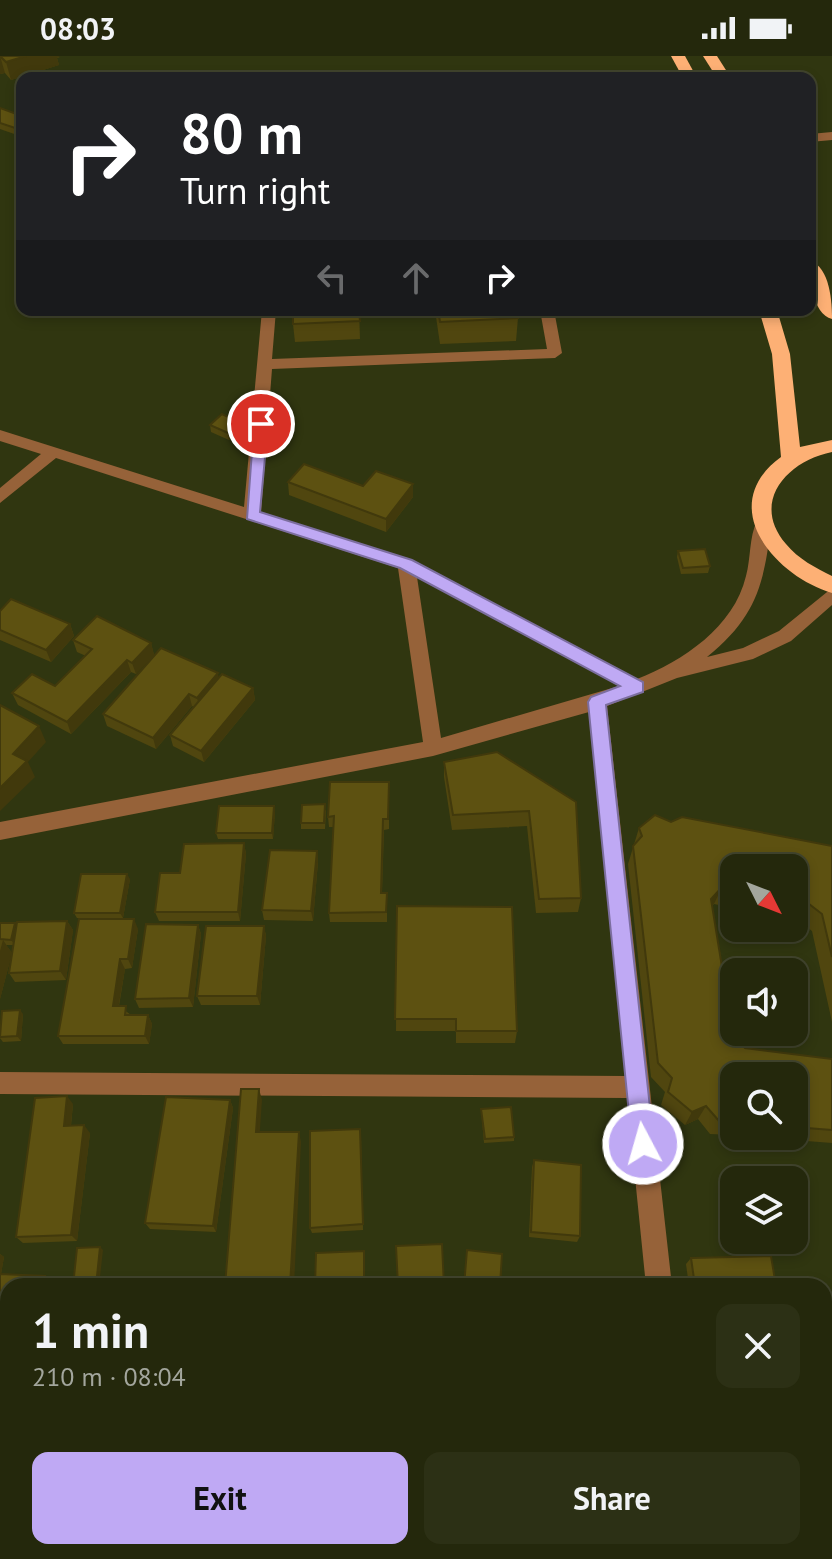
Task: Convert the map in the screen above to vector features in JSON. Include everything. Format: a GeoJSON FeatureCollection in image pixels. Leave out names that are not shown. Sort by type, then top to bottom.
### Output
{"type":"FeatureCollection","features":[{"type":"Feature","properties":{"kind":"highway"},"geometry":{"type":"LineString","coordinates":[[816,279],[832,314]]}},
{"type":"Feature","properties":{"kind":"highway"},"geometry":{"type":"LineString","coordinates":[[770,316],[781,354],[791,458]]}},
{"type":"Feature","properties":{"kind":"highway"},"geometry":{"type":"LineString","coordinates":[[832,446],[791,458],[770,476],[761,499],[763,525],[779,550],[805,572],[832,585]]}},
{"type":"Feature","properties":{"kind":"street"},"geometry":{"type":"LineString","coordinates":[[252,515],[269,316]]}},
{"type":"Feature","properties":{"kind":"street"},"geometry":{"type":"LineString","coordinates":[[267,364],[555,353],[548,316]]}},
{"type":"Feature","properties":{"kind":"street"},"geometry":{"type":"LineString","coordinates":[[0,435],[406,564],[637,687]]}},
{"type":"Feature","properties":{"kind":"street"},"geometry":{"type":"LineString","coordinates":[[0,497],[54,451]]}},
{"type":"Feature","properties":{"kind":"street"},"geometry":{"type":"LineString","coordinates":[[674,672],[727,632],[747,604],[757,576],[763,525]]}},
{"type":"Feature","properties":{"kind":"street"},"geometry":{"type":"LineString","coordinates":[[406,564],[433,748]]}},
{"type":"Feature","properties":{"kind":"street"},"geometry":{"type":"LineString","coordinates":[[0,831],[433,748],[597,702],[674,672],[747,654],[785,636],[832,595]]}},
{"type":"Feature","properties":{"kind":"street"},"geometry":{"type":"LineString","coordinates":[[597,702],[658,1278]]}},
{"type":"Feature","properties":{"kind":"street"},"geometry":{"type":"LineString","coordinates":[[0,1083],[637,1087]]}},
{"type":"Feature","properties":{"kind":"building"},"geometry":{"type":"Polygon","coordinates":[[[0,56],[26,56],[6,62],[0,56]]]}},
{"type":"Feature","properties":{"kind":"building"},"geometry":{"type":"Polygon","coordinates":[[[0,108],[16,114],[16,128],[0,123],[0,108]]]}},
{"type":"Feature","properties":{"kind":"building"},"geometry":{"type":"Polygon","coordinates":[[[293,316],[360,316],[360,321],[293,324],[293,316]]]}},
{"type":"Feature","properties":{"kind":"building"},"geometry":{"type":"Polygon","coordinates":[[[439,316],[518,318],[440,322],[439,316]]]}},
{"type":"Feature","properties":{"kind":"building"},"geometry":{"type":"Polygon","coordinates":[[[222,414],[239,422],[228,433],[210,425],[222,414]]]}},
{"type":"Feature","properties":{"kind":"building"},"geometry":{"type":"Polygon","coordinates":[[[304,464],[363,486],[376,471],[413,484],[386,519],[288,482],[304,464]]]}},
{"type":"Feature","properties":{"kind":"building"},"geometry":{"type":"Polygon","coordinates":[[[705,549],[710,566],[683,568],[678,551],[705,549]]]}},
{"type":"Feature","properties":{"kind":"building"},"geometry":{"type":"Polygon","coordinates":[[[11,599],[70,624],[46,650],[0,630],[0,611],[11,599]]]}},
{"type":"Feature","properties":{"kind":"building"},"geometry":{"type":"Polygon","coordinates":[[[97,616],[151,643],[132,663],[127,660],[67,722],[12,693],[32,674],[55,686],[92,649],[73,640],[97,616]]]}},
{"type":"Feature","properties":{"kind":"building"},"geometry":{"type":"Polygon","coordinates":[[[161,648],[218,673],[197,698],[189,694],[153,738],[103,714],[161,648]]]}},
{"type":"Feature","properties":{"kind":"building"},"geometry":{"type":"Polygon","coordinates":[[[222,674],[253,688],[201,751],[170,735],[222,674]]]}},
{"type":"Feature","properties":{"kind":"building"},"geometry":{"type":"Polygon","coordinates":[[[0,705],[39,726],[13,754],[27,761],[0,788],[0,705]]]}},
{"type":"Feature","properties":{"kind":"building"},"geometry":{"type":"Polygon","coordinates":[[[497,752],[576,802],[581,898],[539,899],[529,811],[453,815],[444,762],[497,752]]]}},
{"type":"Feature","properties":{"kind":"building"},"geometry":{"type":"Polygon","coordinates":[[[330,782],[389,782],[388,819],[383,819],[381,893],[387,893],[386,912],[329,913],[334,816],[328,817],[330,782]]]}},
{"type":"Feature","properties":{"kind":"building"},"geometry":{"type":"Polygon","coordinates":[[[325,804],[324,823],[301,823],[302,805],[325,804]]]}},
{"type":"Feature","properties":{"kind":"building"},"geometry":{"type":"Polygon","coordinates":[[[219,806],[274,806],[272,833],[216,833],[219,806]]]}},
{"type":"Feature","properties":{"kind":"building"},"geometry":{"type":"Polygon","coordinates":[[[655,815],[671,822],[682,817],[832,846],[832,957],[822,914],[808,904],[808,854],[720,854],[720,889],[711,899],[721,958],[720,1046],[743,1046],[832,1059],[832,1130],[808,1128],[808,1062],[720,1062],[720,1121],[706,1106],[692,1112],[668,1092],[672,1078],[658,1063],[633,846],[642,836],[639,828],[655,815]]]}},
{"type":"Feature","properties":{"kind":"building"},"geometry":{"type":"Polygon","coordinates":[[[244,843],[238,912],[155,912],[160,873],[180,873],[184,844],[244,843]]]}},
{"type":"Feature","properties":{"kind":"building"},"geometry":{"type":"Polygon","coordinates":[[[270,850],[317,851],[311,911],[262,910],[270,850]]]}},
{"type":"Feature","properties":{"kind":"building"},"geometry":{"type":"Polygon","coordinates":[[[81,874],[127,874],[120,913],[74,913],[81,874]]]}},
{"type":"Feature","properties":{"kind":"building"},"geometry":{"type":"Polygon","coordinates":[[[397,906],[512,907],[517,1031],[456,1031],[456,1019],[395,1019],[397,906]]]}},
{"type":"Feature","properties":{"kind":"building"},"geometry":{"type":"Polygon","coordinates":[[[79,919],[134,919],[128,959],[120,959],[113,1006],[126,1006],[125,1015],[148,1015],[145,1036],[58,1036],[79,919]]]}},
{"type":"Feature","properties":{"kind":"building"},"geometry":{"type":"Polygon","coordinates":[[[67,921],[60,971],[9,973],[17,922],[67,921]]]}},
{"type":"Feature","properties":{"kind":"building"},"geometry":{"type":"Polygon","coordinates":[[[0,923],[15,923],[11,940],[0,939],[0,923]]]}},
{"type":"Feature","properties":{"kind":"building"},"geometry":{"type":"Polygon","coordinates":[[[146,924],[198,925],[189,998],[135,999],[146,924]]]}},
{"type":"Feature","properties":{"kind":"building"},"geometry":{"type":"Polygon","coordinates":[[[206,926],[264,926],[257,996],[197,996],[206,926]]]}},
{"type":"Feature","properties":{"kind":"building"},"geometry":{"type":"Polygon","coordinates":[[[20,1010],[17,1036],[0,1037],[2,1011],[20,1010]]]}},
{"type":"Feature","properties":{"kind":"building"},"geometry":{"type":"Polygon","coordinates":[[[241,1089],[259,1089],[256,1132],[299,1132],[290,1278],[226,1278],[241,1089]]]}},
{"type":"Feature","properties":{"kind":"building"},"geometry":{"type":"Polygon","coordinates":[[[67,1096],[64,1126],[84,1125],[71,1235],[16,1237],[35,1098],[67,1096]]]}},
{"type":"Feature","properties":{"kind":"building"},"geometry":{"type":"Polygon","coordinates":[[[166,1097],[230,1100],[213,1226],[145,1223],[166,1097]]]}},
{"type":"Feature","properties":{"kind":"building"},"geometry":{"type":"Polygon","coordinates":[[[511,1107],[514,1137],[485,1139],[481,1109],[511,1107]]]}},
{"type":"Feature","properties":{"kind":"building"},"geometry":{"type":"Polygon","coordinates":[[[360,1129],[363,1224],[310,1228],[310,1131],[360,1129]]]}},
{"type":"Feature","properties":{"kind":"building"},"geometry":{"type":"Polygon","coordinates":[[[534,1160],[581,1165],[580,1236],[531,1232],[534,1160]]]}},
{"type":"Feature","properties":{"kind":"building"},"geometry":{"type":"Polygon","coordinates":[[[442,1244],[444,1278],[398,1278],[396,1246],[442,1244]]]}},
{"type":"Feature","properties":{"kind":"building"},"geometry":{"type":"Polygon","coordinates":[[[100,1247],[97,1278],[74,1278],[77,1248],[100,1247]]]}},
{"type":"Feature","properties":{"kind":"building"},"geometry":{"type":"Polygon","coordinates":[[[467,1250],[502,1254],[500,1278],[465,1278],[467,1250]]]}},
{"type":"Feature","properties":{"kind":"building"},"geometry":{"type":"Polygon","coordinates":[[[364,1251],[364,1278],[315,1278],[316,1253],[364,1251]]]}},
{"type":"Feature","properties":{"kind":"building"},"geometry":{"type":"Polygon","coordinates":[[[771,1256],[775,1278],[694,1278],[691,1258],[771,1256]]]}},
{"type":"Feature","properties":{"kind":"building"},"geometry":{"type":"Polygon","coordinates":[[[0,1274],[45,1276],[45,1278],[0,1278],[0,1274]]]}},
{"type":"Feature","properties":{"kind":"route"},"geometry":{"type":"LineString","coordinates":[[261,424],[252,515],[406,564],[637,687],[597,702],[643,1144]]}}]}
